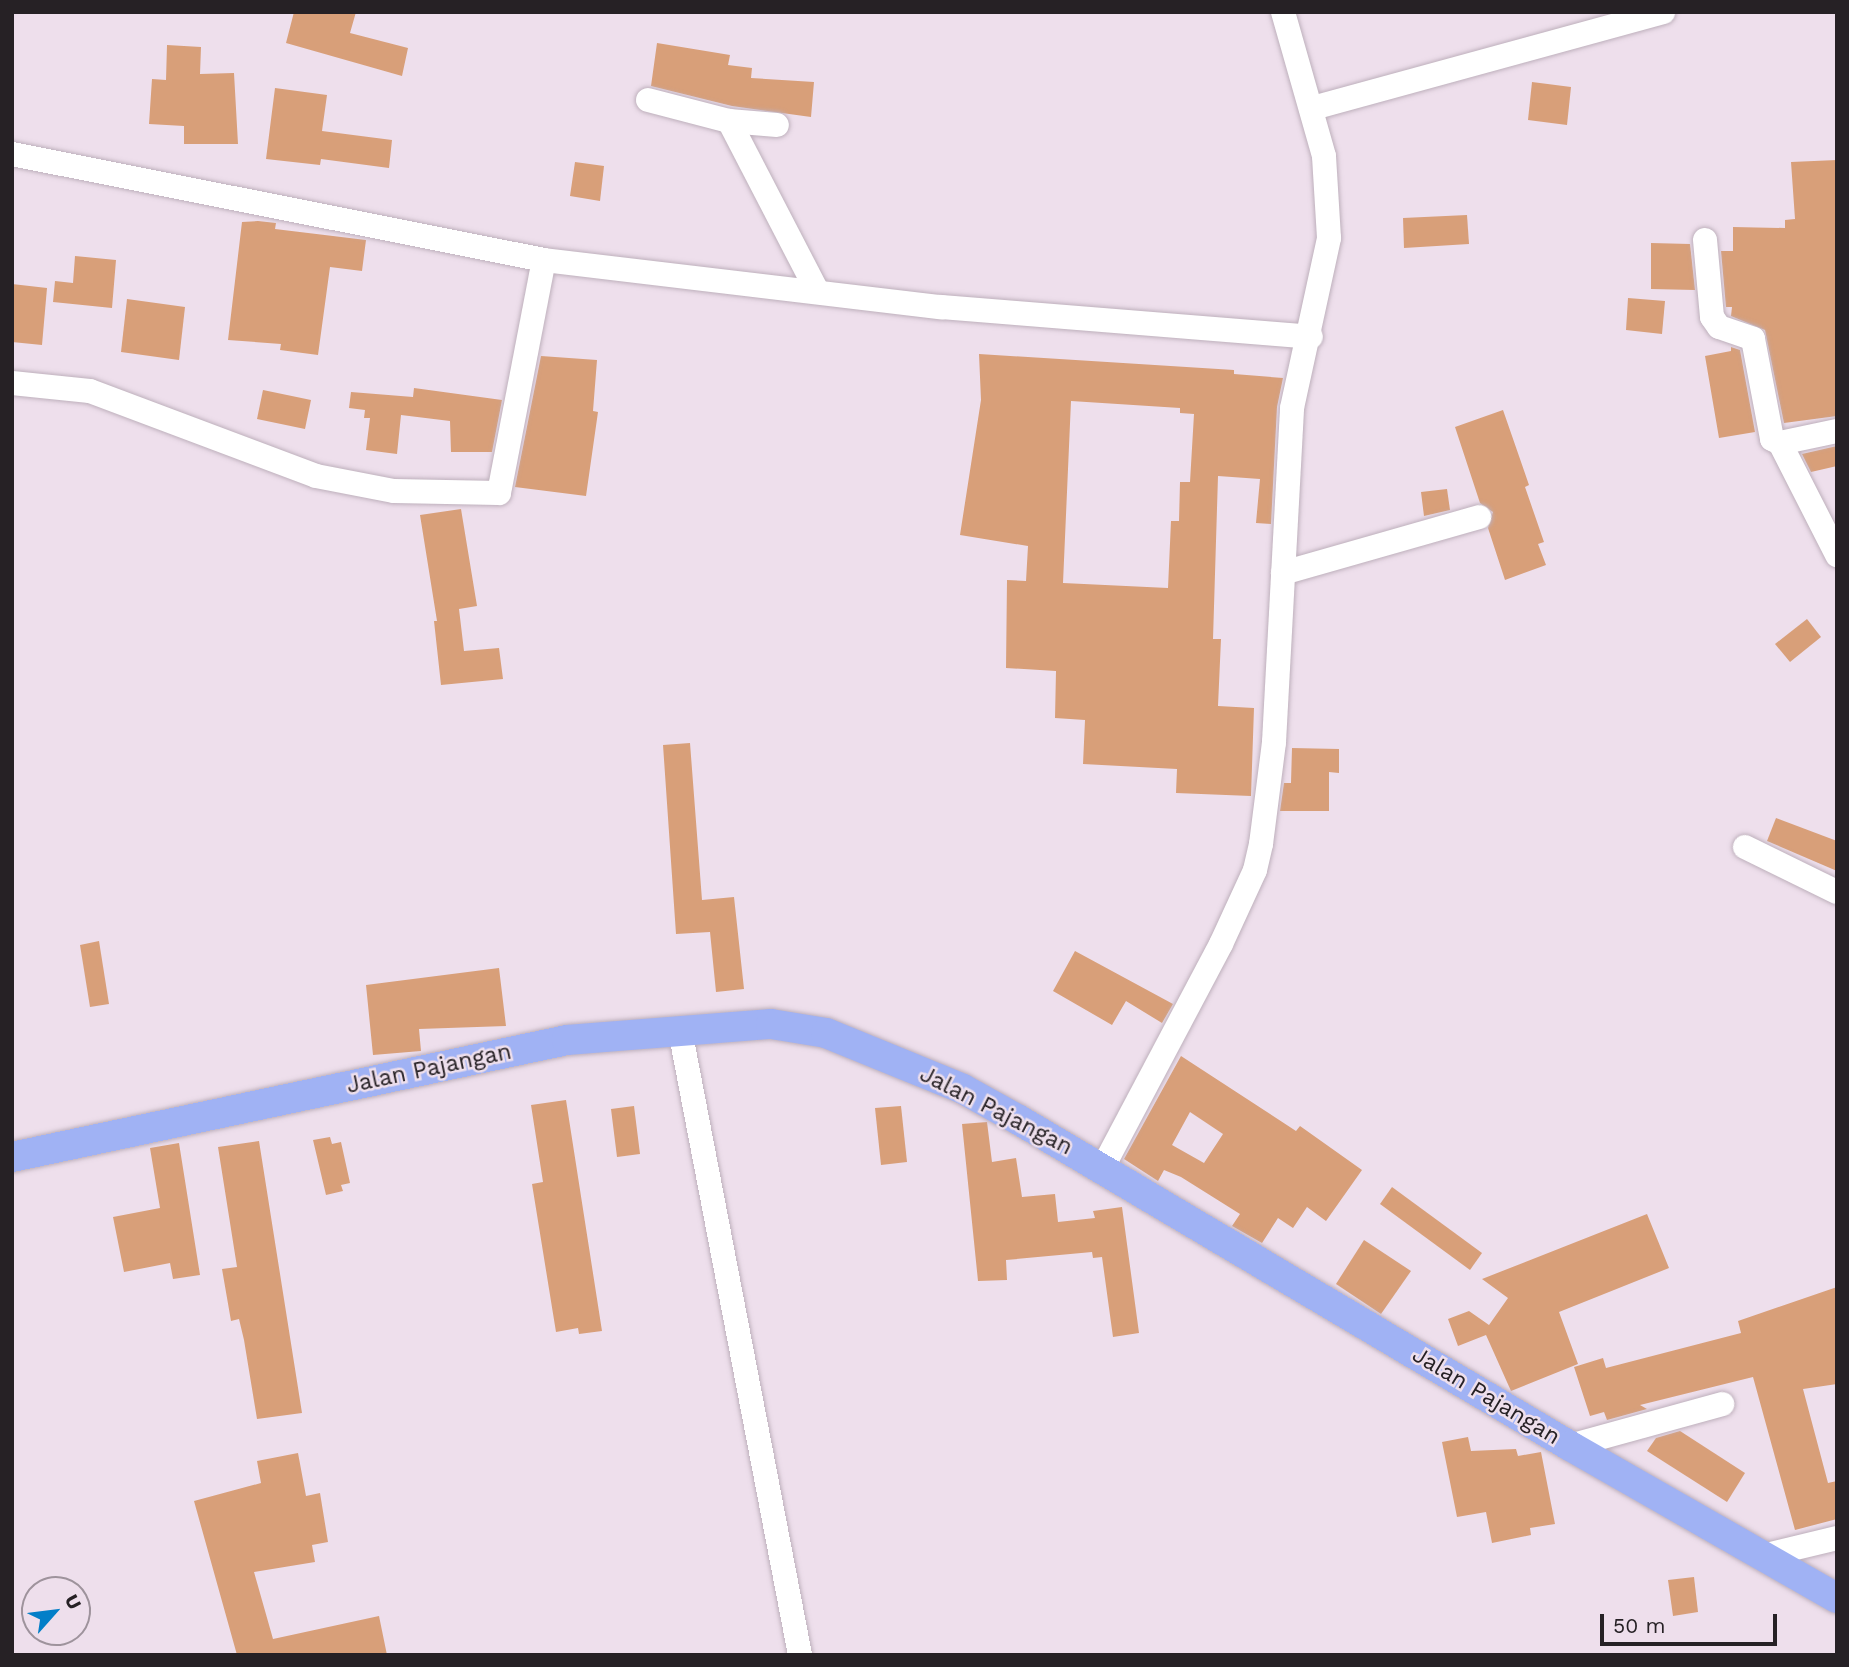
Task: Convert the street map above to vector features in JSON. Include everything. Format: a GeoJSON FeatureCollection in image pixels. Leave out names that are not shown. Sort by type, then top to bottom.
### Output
{"type":"FeatureCollection","features":[{"type":"Feature","properties":{"kind":"main road","name":"Jalan Pajangan"},"geometry":{"type":"LineString","coordinates":[[12,1157],[567,1040],[771,1024],[826,1033],[963,1089],[1104,1167],[1570,1446],[1837,1598]]}},
{"type":"Feature","properties":{"kind":"street"},"geometry":{"type":"LineString","coordinates":[[1104,1167],[1255,870],[1275,741],[1292,408],[1311,337],[1329,216],[1324,156],[1283,12]]}},
{"type":"Feature","properties":{"kind":"street"},"geometry":{"type":"LineString","coordinates":[[1312,108],[1663,12]]}},
{"type":"Feature","properties":{"kind":"street"},"geometry":{"type":"LineString","coordinates":[[648,100],[729,121],[777,125]]}},
{"type":"Feature","properties":{"kind":"street"},"geometry":{"type":"LineString","coordinates":[[729,121],[816,289]]}},
{"type":"Feature","properties":{"kind":"street"},"geometry":{"type":"LineString","coordinates":[[12,154],[544,260],[816,289],[942,307],[1311,337]]}},
{"type":"Feature","properties":{"kind":"street"},"geometry":{"type":"LineString","coordinates":[[1705,240],[1712,317],[1719,327],[1753,339],[1769,433],[1780,443],[1837,555]]}},
{"type":"Feature","properties":{"kind":"street"},"geometry":{"type":"LineString","coordinates":[[12,383],[90,391],[316,476],[394,491],[499,492],[544,260]]}},
{"type":"Feature","properties":{"kind":"street"},"geometry":{"type":"LineString","coordinates":[[1780,443],[1837,431]]}},
{"type":"Feature","properties":{"kind":"street"},"geometry":{"type":"LineString","coordinates":[[1283,573],[1479,517]]}},
{"type":"Feature","properties":{"kind":"street"},"geometry":{"type":"LineString","coordinates":[[1745,847],[1837,892]]}},
{"type":"Feature","properties":{"kind":"street"},"geometry":{"type":"LineString","coordinates":[[680,1030],[800,1655]]}},
{"type":"Feature","properties":{"kind":"street"},"geometry":{"type":"LineString","coordinates":[[1570,1446],[1722,1404]]}},
{"type":"Feature","properties":{"kind":"street"},"geometry":{"type":"LineString","coordinates":[[1762,1556],[1837,1538]]}},
{"type":"Feature","properties":{"kind":"building"},"geometry":{"type":"Polygon","coordinates":[[[294,12],[356,12],[350,33],[408,48],[402,76],[286,43],[294,12]]]}},
{"type":"Feature","properties":{"kind":"building"},"geometry":{"type":"Polygon","coordinates":[[[657,43],[730,55],[728,65],[752,68],[751,78],[814,82],[811,117],[732,106],[651,86],[657,43]]]}},
{"type":"Feature","properties":{"kind":"building"},"geometry":{"type":"Polygon","coordinates":[[[167,45],[201,47],[200,74],[234,73],[238,144],[184,144],[184,126],[149,124],[152,79],[166,80],[167,45]]]}},
{"type":"Feature","properties":{"kind":"building"},"geometry":{"type":"Polygon","coordinates":[[[1532,82],[1571,87],[1567,125],[1528,120],[1532,82]]]}},
{"type":"Feature","properties":{"kind":"building"},"geometry":{"type":"Polygon","coordinates":[[[275,88],[327,95],[322,131],[392,140],[389,168],[321,159],[320,165],[266,159],[275,88]]]}},
{"type":"Feature","properties":{"kind":"building"},"geometry":{"type":"Polygon","coordinates":[[[1837,160],[1837,416],[1784,423],[1765,330],[1731,316],[1732,307],[1726,307],[1721,251],[1733,251],[1733,227],[1785,228],[1785,220],[1795,219],[1791,162],[1837,160]]]}},
{"type":"Feature","properties":{"kind":"building"},"geometry":{"type":"Polygon","coordinates":[[[575,162],[604,166],[600,201],[570,196],[575,162]]]}},
{"type":"Feature","properties":{"kind":"building"},"geometry":{"type":"Polygon","coordinates":[[[1467,215],[1469,244],[1404,248],[1403,218],[1467,215]]]}},
{"type":"Feature","properties":{"kind":"building"},"geometry":{"type":"Polygon","coordinates":[[[242,222],[276,223],[275,229],[366,240],[362,271],[330,267],[318,355],[280,350],[281,344],[228,340],[242,222]]]}},
{"type":"Feature","properties":{"kind":"building"},"geometry":{"type":"Polygon","coordinates":[[[1651,243],[1690,244],[1695,290],[1651,289],[1651,243]]]}},
{"type":"Feature","properties":{"kind":"building"},"geometry":{"type":"Polygon","coordinates":[[[75,256],[116,260],[112,308],[53,302],[55,281],[73,283],[75,256]]]}},
{"type":"Feature","properties":{"kind":"building"},"geometry":{"type":"Polygon","coordinates":[[[12,284],[47,288],[42,345],[12,342],[12,284]]]}},
{"type":"Feature","properties":{"kind":"building"},"geometry":{"type":"Polygon","coordinates":[[[1628,298],[1665,301],[1662,334],[1626,330],[1628,298]]]}},
{"type":"Feature","properties":{"kind":"building"},"geometry":{"type":"Polygon","coordinates":[[[127,299],[185,307],[179,360],[121,352],[127,299]]]}},
{"type":"Feature","properties":{"kind":"building"},"geometry":{"type":"Polygon","coordinates":[[[1731,347],[1740,350],[1755,432],[1719,438],[1705,356],[1731,351],[1731,347]]]}},
{"type":"Feature","properties":{"kind":"building"},"geometry":{"type":"Polygon","coordinates":[[[979,354],[1234,370],[1234,374],[1283,378],[1277,407],[1271,524],[1256,523],[1260,479],[1218,476],[1213,639],[1221,639],[1218,706],[1254,708],[1251,796],[1176,793],[1177,769],[1083,764],[1085,720],[1055,718],[1056,671],[1006,668],[1007,580],[1026,581],[1028,546],[960,535],[981,400],[979,354]],[[1071,401],[1063,583],[1168,588],[1171,521],[1179,521],[1180,482],[1190,482],[1194,414],[1180,413],[1180,408],[1071,401]]]}},
{"type":"Feature","properties":{"kind":"building"},"geometry":{"type":"Polygon","coordinates":[[[541,356],[597,360],[593,411],[598,412],[586,496],[515,487],[541,356]]]}},
{"type":"Feature","properties":{"kind":"building"},"geometry":{"type":"Polygon","coordinates":[[[414,388],[502,400],[492,452],[451,452],[450,421],[401,415],[397,454],[366,450],[370,418],[364,418],[365,410],[349,408],[351,392],[413,397],[414,388]]]}},
{"type":"Feature","properties":{"kind":"building"},"geometry":{"type":"Polygon","coordinates":[[[263,390],[311,400],[305,429],[257,419],[263,390]]]}},
{"type":"Feature","properties":{"kind":"building"},"geometry":{"type":"Polygon","coordinates":[[[1503,410],[1529,485],[1525,487],[1544,542],[1538,544],[1546,565],[1505,580],[1488,528],[1493,512],[1480,503],[1455,427],[1503,410]]]}},
{"type":"Feature","properties":{"kind":"building"},"geometry":{"type":"Polygon","coordinates":[[[1837,446],[1837,466],[1811,472],[1802,454],[1837,446]]]}},
{"type":"Feature","properties":{"kind":"building"},"geometry":{"type":"Polygon","coordinates":[[[1447,489],[1450,510],[1424,516],[1421,492],[1447,489]]]}},
{"type":"Feature","properties":{"kind":"building"},"geometry":{"type":"Polygon","coordinates":[[[461,509],[477,606],[459,609],[464,651],[499,648],[503,679],[441,685],[434,621],[437,621],[420,515],[461,509]]]}},
{"type":"Feature","properties":{"kind":"building"},"geometry":{"type":"Polygon","coordinates":[[[1807,619],[1821,637],[1790,662],[1775,644],[1807,619]]]}},
{"type":"Feature","properties":{"kind":"building"},"geometry":{"type":"Polygon","coordinates":[[[690,743],[702,900],[734,897],[744,989],[716,992],[710,932],[676,934],[663,745],[690,743]]]}},
{"type":"Feature","properties":{"kind":"building"},"geometry":{"type":"Polygon","coordinates":[[[1292,748],[1339,749],[1339,773],[1329,772],[1329,811],[1280,811],[1284,783],[1291,783],[1292,748]]]}},
{"type":"Feature","properties":{"kind":"building"},"geometry":{"type":"Polygon","coordinates":[[[1776,818],[1837,841],[1837,871],[1767,841],[1776,818]]]}},
{"type":"Feature","properties":{"kind":"building"},"geometry":{"type":"Polygon","coordinates":[[[99,941],[109,1004],[90,1007],[80,945],[99,941]]]}},
{"type":"Feature","properties":{"kind":"building"},"geometry":{"type":"Polygon","coordinates":[[[1075,951],[1173,1004],[1162,1023],[1126,1001],[1112,1025],[1053,991],[1075,951]]]}},
{"type":"Feature","properties":{"kind":"building"},"geometry":{"type":"Polygon","coordinates":[[[499,968],[506,1026],[419,1029],[421,1051],[373,1055],[366,985],[499,968]]]}},
{"type":"Feature","properties":{"kind":"building"},"geometry":{"type":"Polygon","coordinates":[[[1181,1056],[1296,1131],[1300,1126],[1362,1170],[1326,1221],[1307,1207],[1293,1228],[1278,1218],[1262,1243],[1232,1226],[1240,1214],[1181,1177],[1164,1170],[1158,1181],[1124,1159],[1181,1056]],[[1190,1112],[1172,1145],[1204,1163],[1223,1134],[1190,1112]]]}},
{"type":"Feature","properties":{"kind":"building"},"geometry":{"type":"Polygon","coordinates":[[[566,1100],[602,1331],[579,1334],[578,1328],[556,1332],[532,1184],[543,1182],[531,1105],[566,1100]]]}},
{"type":"Feature","properties":{"kind":"building"},"geometry":{"type":"Polygon","coordinates":[[[634,1106],[640,1154],[617,1157],[611,1109],[634,1106]]]}},
{"type":"Feature","properties":{"kind":"building"},"geometry":{"type":"Polygon","coordinates":[[[901,1106],[907,1162],[881,1165],[875,1108],[901,1106]]]}},
{"type":"Feature","properties":{"kind":"building"},"geometry":{"type":"Polygon","coordinates":[[[987,1122],[992,1162],[1016,1158],[1022,1197],[1055,1194],[1058,1222],[1095,1218],[1093,1211],[1122,1207],[1139,1333],[1113,1337],[1102,1257],[1093,1258],[1092,1252],[1006,1260],[1007,1280],[978,1281],[962,1124],[987,1122]]]}},
{"type":"Feature","properties":{"kind":"building"},"geometry":{"type":"Polygon","coordinates":[[[330,1137],[332,1144],[341,1142],[350,1183],[341,1185],[343,1191],[326,1195],[313,1140],[330,1137]]]}},
{"type":"Feature","properties":{"kind":"building"},"geometry":{"type":"Polygon","coordinates":[[[259,1141],[302,1413],[257,1419],[244,1340],[239,1319],[231,1321],[222,1269],[237,1267],[218,1147],[259,1141]]]}},
{"type":"Feature","properties":{"kind":"building"},"geometry":{"type":"Polygon","coordinates":[[[179,1143],[200,1275],[173,1279],[170,1263],[124,1272],[113,1217],[160,1208],[150,1148],[179,1143]]]}},
{"type":"Feature","properties":{"kind":"building"},"geometry":{"type":"Polygon","coordinates":[[[1392,1187],[1482,1253],[1470,1270],[1380,1204],[1392,1187]]]}},
{"type":"Feature","properties":{"kind":"building"},"geometry":{"type":"Polygon","coordinates":[[[1647,1214],[1669,1268],[1559,1312],[1578,1364],[1511,1391],[1486,1335],[1458,1346],[1448,1319],[1469,1311],[1489,1325],[1508,1298],[1482,1279],[1647,1214]]]}},
{"type":"Feature","properties":{"kind":"building"},"geometry":{"type":"Polygon","coordinates":[[[1364,1240],[1411,1271],[1381,1314],[1336,1284],[1364,1240]]]}},
{"type":"Feature","properties":{"kind":"building"},"geometry":{"type":"Polygon","coordinates":[[[1837,1287],[1837,1384],[1803,1389],[1828,1483],[1837,1481],[1837,1519],[1795,1530],[1753,1377],[1640,1405],[1647,1409],[1607,1420],[1604,1412],[1590,1416],[1574,1367],[1603,1358],[1606,1368],[1741,1333],[1738,1321],[1837,1287]]]}},
{"type":"Feature","properties":{"kind":"building"},"geometry":{"type":"Polygon","coordinates":[[[1680,1431],[1745,1473],[1727,1502],[1647,1451],[1656,1438],[1680,1431]]]}},
{"type":"Feature","properties":{"kind":"building"},"geometry":{"type":"Polygon","coordinates":[[[1468,1437],[1471,1451],[1516,1449],[1518,1456],[1541,1452],[1555,1524],[1530,1528],[1531,1535],[1492,1543],[1486,1512],[1457,1517],[1442,1442],[1468,1437]]]}},
{"type":"Feature","properties":{"kind":"building"},"geometry":{"type":"Polygon","coordinates":[[[298,1453],[306,1496],[320,1493],[328,1542],[312,1545],[315,1562],[254,1572],[273,1639],[379,1616],[387,1655],[237,1655],[194,1501],[261,1483],[257,1461],[298,1453]]]}},
{"type":"Feature","properties":{"kind":"building"},"geometry":{"type":"Polygon","coordinates":[[[1694,1577],[1698,1612],[1673,1616],[1668,1580],[1694,1577]]]}}]}
